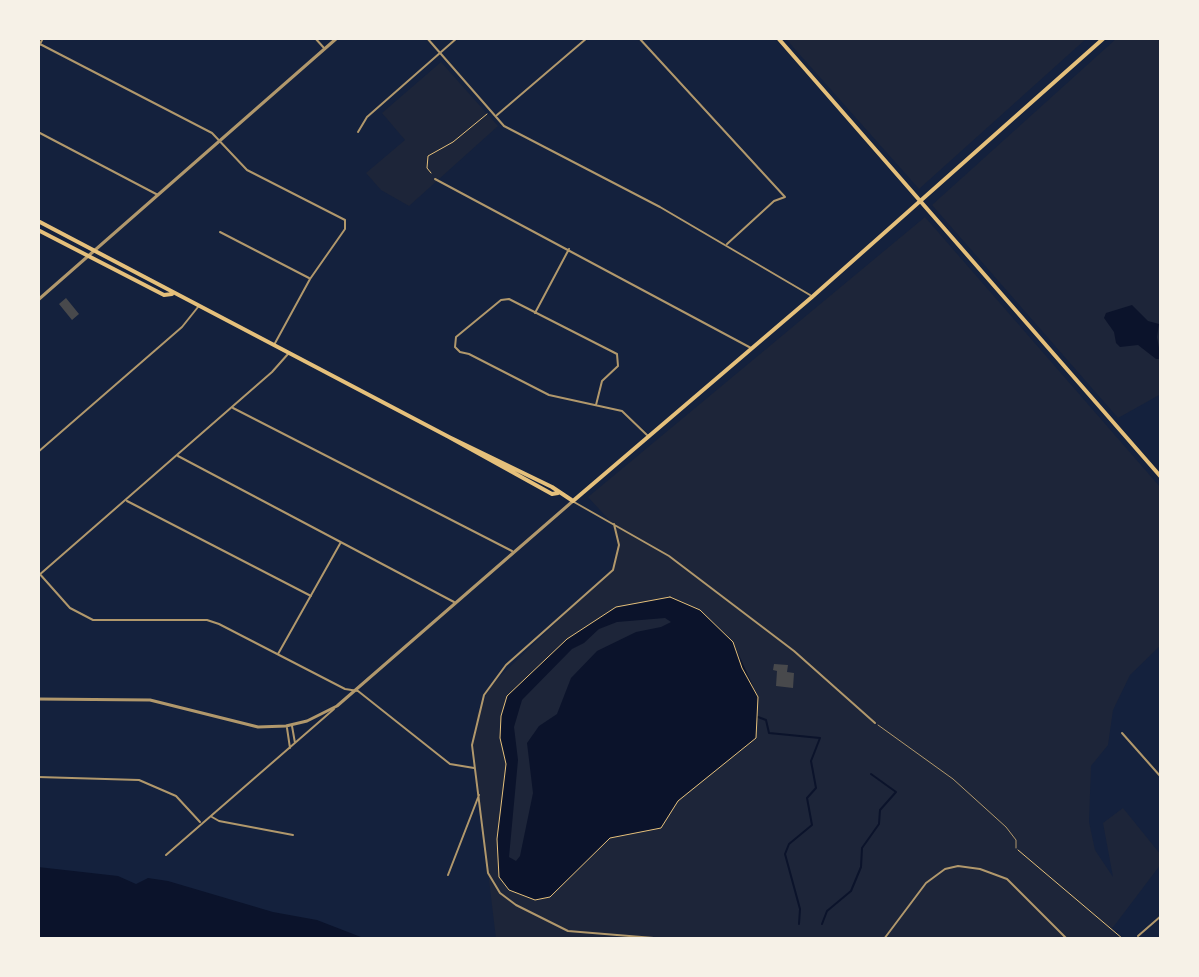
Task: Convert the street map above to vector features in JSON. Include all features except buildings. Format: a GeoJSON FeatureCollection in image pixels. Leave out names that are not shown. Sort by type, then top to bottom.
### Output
{"type":"FeatureCollection","features":[{"type":"Feature","properties":{"kind":"main road"},"geometry":{"type":"LineString","coordinates":[[778,38],[1161,477]]}},
{"type":"Feature","properties":{"kind":"main road"},"geometry":{"type":"LineString","coordinates":[[38,230],[164,295],[172,294],[198,307],[552,487],[573,501],[812,297],[1104,38]]}},
{"type":"Feature","properties":{"kind":"main road"},"geometry":{"type":"LineString","coordinates":[[38,221],[169,288],[172,294]]}},
{"type":"Feature","properties":{"kind":"street"},"geometry":{"type":"LineString","coordinates":[[38,48],[43,38]]}},
{"type":"Feature","properties":{"kind":"street"},"geometry":{"type":"LineString","coordinates":[[315,38],[325,49]]}},
{"type":"Feature","properties":{"kind":"street"},"geometry":{"type":"LineString","coordinates":[[38,300],[337,38]]}},
{"type":"Feature","properties":{"kind":"street"},"geometry":{"type":"LineString","coordinates":[[427,38],[508,128],[726,245],[812,297]]}},
{"type":"Feature","properties":{"kind":"street"},"geometry":{"type":"LineString","coordinates":[[358,132],[367,117],[457,38]]}},
{"type":"Feature","properties":{"kind":"street"},"geometry":{"type":"LineString","coordinates":[[495,117],[587,38]]}},
{"type":"Feature","properties":{"kind":"street"},"geometry":{"type":"LineString","coordinates":[[639,38],[785,197],[774,201],[726,245]]}},
{"type":"Feature","properties":{"kind":"street"},"geometry":{"type":"LineString","coordinates":[[39,43],[212,133],[247,170],[345,220],[345,229],[310,279],[273,346]]}},
{"type":"Feature","properties":{"kind":"street"},"geometry":{"type":"LineString","coordinates":[[38,132],[159,195]]}},
{"type":"Feature","properties":{"kind":"street"},"geometry":{"type":"LineString","coordinates":[[435,179],[751,349]]}},
{"type":"Feature","properties":{"kind":"street"},"geometry":{"type":"LineString","coordinates":[[220,232],[310,279]]}},
{"type":"Feature","properties":{"kind":"street"},"geometry":{"type":"LineString","coordinates":[[534,314],[569,249]]}},
{"type":"Feature","properties":{"kind":"street"},"geometry":{"type":"LineString","coordinates":[[596,405],[602,381],[618,366],[617,354],[505,297],[458,335],[455,347],[549,395],[622,411],[649,438]]}},
{"type":"Feature","properties":{"kind":"street"},"geometry":{"type":"LineString","coordinates":[[38,452],[188,321],[198,307]]}},
{"type":"Feature","properties":{"kind":"street"},"geometry":{"type":"LineString","coordinates":[[288,353],[232,407],[39,574],[70,608],[93,620],[207,620],[354,691],[450,764],[475,768]]}},
{"type":"Feature","properties":{"kind":"street"},"geometry":{"type":"LineString","coordinates":[[232,407],[512,551]]}},
{"type":"Feature","properties":{"kind":"street"},"geometry":{"type":"LineString","coordinates":[[177,455],[454,602]]}},
{"type":"Feature","properties":{"kind":"street"},"geometry":{"type":"LineString","coordinates":[[125,499],[311,596]]}},
{"type":"Feature","properties":{"kind":"street"},"geometry":{"type":"LineString","coordinates":[[166,855],[573,501],[669,556],[783,641],[875,723]]}},
{"type":"Feature","properties":{"kind":"street"},"geometry":{"type":"LineString","coordinates":[[614,524],[619,545],[613,570],[506,665],[484,695],[474,727],[475,768],[488,873],[507,899],[581,935],[666,939]]}},
{"type":"Feature","properties":{"kind":"street"},"geometry":{"type":"LineString","coordinates":[[278,654],[342,541]]}},
{"type":"Feature","properties":{"kind":"street"},"geometry":{"type":"LineString","coordinates":[[38,699],[143,699],[253,726],[289,726],[337,706]]}},
{"type":"Feature","properties":{"kind":"street"},"geometry":{"type":"LineString","coordinates":[[289,726],[295,745]]}},
{"type":"Feature","properties":{"kind":"street"},"geometry":{"type":"LineString","coordinates":[[289,726],[290,748]]}},
{"type":"Feature","properties":{"kind":"street"},"geometry":{"type":"LineString","coordinates":[[1122,733],[1161,777]]}},
{"type":"Feature","properties":{"kind":"street"},"geometry":{"type":"LineString","coordinates":[[38,777],[139,780],[176,796],[201,823]]}},
{"type":"Feature","properties":{"kind":"street"},"geometry":{"type":"LineString","coordinates":[[448,875],[471,809],[480,794]]}},
{"type":"Feature","properties":{"kind":"street"},"geometry":{"type":"LineString","coordinates":[[211,815],[219,821],[293,835]]}},
{"type":"Feature","properties":{"kind":"street"},"geometry":{"type":"LineString","coordinates":[[884,939],[926,883],[945,869],[958,866],[980,869],[1007,879],[1067,939]]}},
{"type":"Feature","properties":{"kind":"street"},"geometry":{"type":"LineString","coordinates":[[1138,936],[1161,916]]}},
{"type":"Feature","properties":{"kind":"lane"},"geometry":{"type":"LineString","coordinates":[[875,723],[953,779],[1011,832],[1016,848]]}},
{"type":"Feature","properties":{"kind":"path"},"geometry":{"type":"LineString","coordinates":[[435,179],[427,168],[428,156],[453,142],[490,111]]}},
{"type":"Feature","properties":{"kind":"path"},"geometry":{"type":"LineString","coordinates":[[670,597],[700,610],[733,642],[758,697],[756,738],[678,801],[661,828],[610,838],[585,861],[550,897],[535,900],[509,890],[499,877],[497,839],[506,764],[500,738],[507,696],[567,639],[616,607],[670,597]]}},
{"type":"Feature","properties":{"kind":"path"},"geometry":{"type":"LineString","coordinates":[[1016,848],[1123,939]]}},
{"type":"Feature","properties":{"kind":"shaded area"},"geometry":{"type":"Polygon","coordinates":[[[785,38],[1087,38],[919,189],[785,38]]]}},
{"type":"Feature","properties":{"kind":"shaded area"},"geometry":{"type":"Polygon","coordinates":[[[1117,38],[1161,38],[1161,394],[1118,418],[932,205],[1117,38]]]}},
{"type":"Feature","properties":{"kind":"shaded area"},"geometry":{"type":"Polygon","coordinates":[[[441,62],[498,126],[409,206],[381,190],[366,173],[405,140],[382,113],[441,62]]]}},
{"type":"Feature","properties":{"kind":"shaded area"},"geometry":{"type":"Polygon","coordinates":[[[925,217],[1161,488],[1161,645],[1130,675],[1113,710],[1108,745],[1091,766],[1089,822],[1095,850],[1113,877],[1103,823],[1123,808],[1161,855],[1161,864],[1111,930],[1121,939],[496,939],[473,745],[477,714],[492,684],[612,569],[618,544],[611,522],[588,497],[925,217]]]}},
{"type":"Feature","properties":{"kind":"shaded area"},"geometry":{"type":"Polygon","coordinates":[[[1132,305],[1148,321],[1159,324],[1157,337],[1161,359],[1156,359],[1138,345],[1120,347],[1116,343],[1114,332],[1104,318],[1106,313],[1132,305]]]}},
{"type":"Feature","properties":{"kind":"shaded area"},"geometry":{"type":"Polygon","coordinates":[[[670,597],[700,610],[733,642],[758,697],[756,738],[678,800],[661,828],[610,838],[550,897],[535,900],[509,890],[499,877],[497,839],[506,764],[500,738],[501,716],[507,696],[567,639],[616,607],[670,597]],[[665,618],[617,622],[599,629],[572,649],[522,700],[514,727],[518,760],[509,857],[516,861],[520,856],[533,793],[527,743],[539,726],[557,714],[571,678],[597,651],[636,632],[671,622],[665,618]]]}},
{"type":"Feature","properties":{"kind":"shaded area"},"geometry":{"type":"Polygon","coordinates":[[[38,867],[118,876],[136,884],[148,878],[168,881],[273,912],[317,920],[366,939],[38,939],[38,867]]]}},
{"type":"Feature","properties":{"kind":"waterway"},"geometry":{"type":"LineString","coordinates":[[758,717],[766,720],[769,733],[820,738],[811,761],[816,788],[807,798],[812,825],[789,844],[785,854],[800,909],[799,924]]}},
{"type":"Feature","properties":{"kind":"waterway"},"geometry":{"type":"LineString","coordinates":[[822,924],[827,911],[851,891],[861,867],[862,848],[879,824],[880,810],[896,792],[871,774]]}}]}
